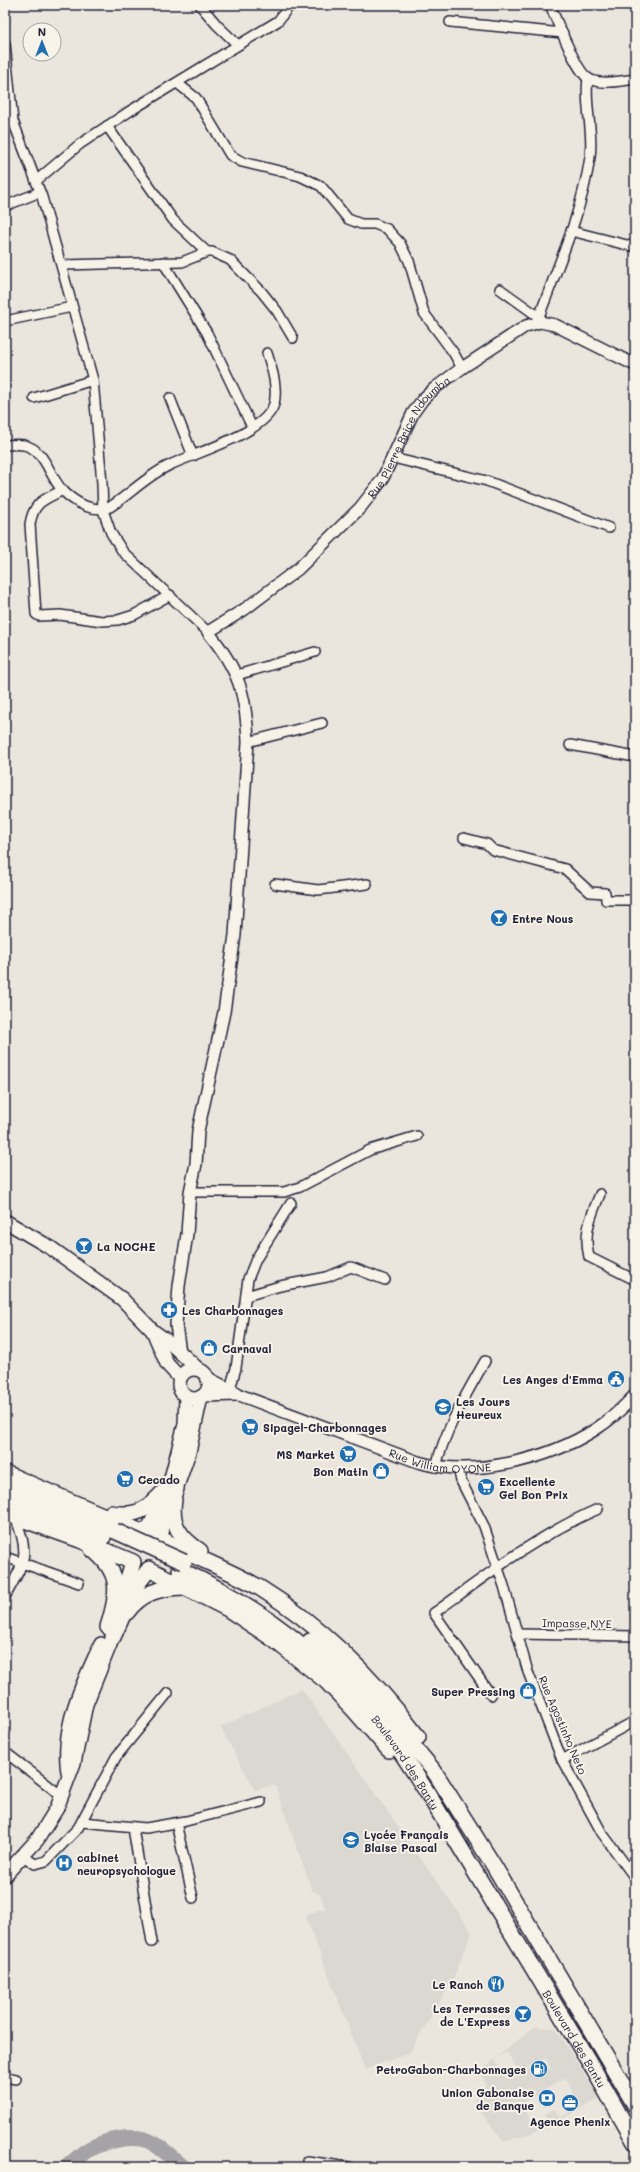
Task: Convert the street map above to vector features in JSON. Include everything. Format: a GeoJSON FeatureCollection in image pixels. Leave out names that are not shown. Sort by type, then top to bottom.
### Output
{"type":"FeatureCollection","features":[{"type":"Feature","properties":{"kind":"highway"},"geometry":{"type":"LineString","coordinates":[[5,1473],[153,1536],[260,1588],[306,1620],[353,1662],[399,1712],[420,1739],[432,1758],[434,1771]]}},
{"type":"Feature","properties":{"kind":"highway"},"geometry":{"type":"LineString","coordinates":[[5,1486],[182,1566]]}},
{"type":"Feature","properties":{"kind":"highway"},"geometry":{"type":"LineString","coordinates":[[88,1508],[132,1515],[147,1508],[172,1487]]}},
{"type":"Feature","properties":{"kind":"highway"},"geometry":{"type":"LineString","coordinates":[[153,1536],[157,1515],[172,1487]]}},
{"type":"Feature","properties":{"kind":"highway"},"geometry":{"type":"LineString","coordinates":[[172,1487],[173,1515],[179,1533],[194,1547],[227,1567],[233,1574]]}},
{"type":"Feature","properties":{"kind":"highway"},"geometry":{"type":"LineString","coordinates":[[5,1500],[113,1535]]}},
{"type":"Feature","properties":{"kind":"highway"},"geometry":{"type":"LineString","coordinates":[[10,1515],[80,1540],[133,1562],[143,1568],[149,1569],[245,1620],[304,1662],[354,1710],[427,1792]]}},
{"type":"Feature","properties":{"kind":"highway"},"geometry":{"type":"LineString","coordinates":[[153,1536],[165,1547],[164,1557],[158,1565],[149,1569],[134,1590],[109,1635],[126,1588],[133,1562],[130,1553],[131,1544],[137,1537],[153,1536]]}},
{"type":"Feature","properties":{"kind":"highway"},"geometry":{"type":"LineString","coordinates":[[80,1540],[105,1559],[115,1579],[115,1601],[109,1635]]}},
{"type":"Feature","properties":{"kind":"highway","name":"Boulevard des Bantu"},"geometry":{"type":"LineString","coordinates":[[182,1566],[234,1588],[265,1607],[328,1655],[375,1700],[434,1771],[494,1866],[635,2105]]}},
{"type":"Feature","properties":{"kind":"highway","name":"Boulevard des Bantu"},"geometry":{"type":"LineString","coordinates":[[182,1566],[254,1610],[305,1648],[380,1724],[404,1755],[427,1792],[594,2070],[635,2142]]}},
{"type":"Feature","properties":{"kind":"highway"},"geometry":{"type":"LineString","coordinates":[[109,1635],[140,1598],[154,1591],[184,1587]]}},
{"type":"Feature","properties":{"kind":"highway"},"geometry":{"type":"LineString","coordinates":[[618,2076],[626,2081],[635,2091]]}},
{"type":"Feature","properties":{"kind":"main road"},"geometry":{"type":"LineString","coordinates":[[5,1221],[51,1248],[122,1299],[153,1331],[180,1352],[204,1373],[208,1379],[209,1387],[202,1396],[191,1446],[172,1487]]}},
{"type":"Feature","properties":{"kind":"main road"},"geometry":{"type":"LineString","coordinates":[[153,1331],[167,1364],[180,1378],[180,1388],[186,1396],[193,1398],[233,1392]]}},
{"type":"Feature","properties":{"kind":"main road"},"geometry":{"type":"LineString","coordinates":[[180,1378],[189,1369],[198,1369]]}},
{"type":"Feature","properties":{"kind":"main road"},"geometry":{"type":"LineString","coordinates":[[208,1379],[233,1392]]}},
{"type":"Feature","properties":{"kind":"main road"},"geometry":{"type":"LineString","coordinates":[[172,1487],[185,1424],[186,1396]]}},
{"type":"Feature","properties":{"kind":"main road"},"geometry":{"type":"LineString","coordinates":[[5,1875],[23,1856],[46,1827],[62,1796],[68,1776],[66,1761],[67,1744],[75,1702],[109,1635]]}},
{"type":"Feature","properties":{"kind":"street"},"geometry":{"type":"LineString","coordinates":[[200,5],[217,25],[238,45]]}},
{"type":"Feature","properties":{"kind":"street"},"geometry":{"type":"LineString","coordinates":[[36,180],[80,144],[107,126],[278,21],[290,5]]}},
{"type":"Feature","properties":{"kind":"street"},"geometry":{"type":"LineString","coordinates":[[550,5],[582,72],[588,78],[600,82],[635,79]]}},
{"type":"Feature","properties":{"kind":"street"},"geometry":{"type":"LineString","coordinates":[[450,22],[563,33]]}},
{"type":"Feature","properties":{"kind":"street"},"geometry":{"type":"LineString","coordinates":[[5,44],[13,121],[40,192],[94,380],[103,510],[111,533],[123,552],[208,632],[237,675],[244,696],[248,742],[235,935],[224,1012],[198,1131],[196,1164],[190,1192],[176,1325],[180,1352]]}},
{"type":"Feature","properties":{"kind":"street"},"geometry":{"type":"LineString","coordinates":[[540,320],[584,188],[590,156],[591,141],[586,103],[588,78]]}},
{"type":"Feature","properties":{"kind":"street"},"geometry":{"type":"LineString","coordinates":[[177,83],[196,98],[207,113],[216,134],[230,155],[242,162],[307,179],[321,186],[348,219],[361,224],[375,224],[388,229],[400,243],[409,261],[424,313],[453,352],[462,368]]}},
{"type":"Feature","properties":{"kind":"street"},"geometry":{"type":"LineString","coordinates":[[107,126],[173,220],[207,252]]}},
{"type":"Feature","properties":{"kind":"street"},"geometry":{"type":"LineString","coordinates":[[5,206],[40,192]]}},
{"type":"Feature","properties":{"kind":"street"},"geometry":{"type":"LineString","coordinates":[[571,230],[635,247]]}},
{"type":"Feature","properties":{"kind":"street"},"geometry":{"type":"LineString","coordinates":[[62,265],[182,262],[207,252],[212,252],[230,260],[243,272],[277,311],[293,338]]}},
{"type":"Feature","properties":{"kind":"street"},"geometry":{"type":"LineString","coordinates":[[162,262],[207,333],[252,427]]}},
{"type":"Feature","properties":{"kind":"street"},"geometry":{"type":"LineString","coordinates":[[500,289],[540,320],[555,325],[635,365]]}},
{"type":"Feature","properties":{"kind":"street"},"geometry":{"type":"LineString","coordinates":[[5,321],[72,307]]}},
{"type":"Feature","properties":{"kind":"street","name":"Rue Pierre Brice Ndoumba"},"geometry":{"type":"LineString","coordinates":[[208,632],[275,587],[317,553],[376,490],[393,458],[403,432],[423,400],[462,368],[526,326],[540,320]]}},
{"type":"Feature","properties":{"kind":"street"},"geometry":{"type":"LineString","coordinates":[[5,445],[24,445],[35,451],[47,464],[63,490],[87,507],[103,510],[110,507],[160,470],[223,443],[252,427],[268,415],[274,405],[276,387],[267,353]]}},
{"type":"Feature","properties":{"kind":"street"},"geometry":{"type":"LineString","coordinates":[[34,398],[94,380]]}},
{"type":"Feature","properties":{"kind":"street"},"geometry":{"type":"LineString","coordinates":[[170,398],[193,456]]}},
{"type":"Feature","properties":{"kind":"street"},"geometry":{"type":"LineString","coordinates":[[393,458],[487,481],[610,528]]}},
{"type":"Feature","properties":{"kind":"street"},"geometry":{"type":"LineString","coordinates":[[63,490],[41,502],[35,507],[32,513],[30,524],[36,614],[40,616],[60,615],[102,621],[118,620],[134,615],[170,595]]}},
{"type":"Feature","properties":{"kind":"street"},"geometry":{"type":"LineString","coordinates":[[237,675],[315,652]]}},
{"type":"Feature","properties":{"kind":"street"},"geometry":{"type":"LineString","coordinates":[[248,742],[322,723]]}},
{"type":"Feature","properties":{"kind":"street"},"geometry":{"type":"LineString","coordinates":[[570,744],[635,757]]}},
{"type":"Feature","properties":{"kind":"street"},"geometry":{"type":"LineString","coordinates":[[464,838],[487,844],[493,850],[565,869],[590,892],[605,893],[606,900],[635,900]]}},
{"type":"Feature","properties":{"kind":"street"},"geometry":{"type":"LineString","coordinates":[[275,884],[318,890],[367,884]]}},
{"type":"Feature","properties":{"kind":"street"},"geometry":{"type":"LineString","coordinates":[[190,1192],[284,1192],[295,1189],[370,1150],[417,1136]]}},
{"type":"Feature","properties":{"kind":"street"},"geometry":{"type":"LineString","coordinates":[[600,1194],[586,1228],[589,1257],[635,1280]]}},
{"type":"Feature","properties":{"kind":"street"},"geometry":{"type":"LineString","coordinates":[[233,1392],[248,1279],[256,1259],[291,1203]]}},
{"type":"Feature","properties":{"kind":"street"},"geometry":{"type":"LineString","coordinates":[[246,1296],[280,1286],[327,1277],[351,1268],[385,1280]]}},
{"type":"Feature","properties":{"kind":"street"},"geometry":{"type":"LineString","coordinates":[[436,1467],[441,1446],[450,1426],[485,1360]]}},
{"type":"Feature","properties":{"kind":"street","name":"Rue William OYONE"},"geometry":{"type":"LineString","coordinates":[[233,1392],[436,1467],[458,1468],[516,1461],[554,1450],[597,1429],[634,1398]]}},
{"type":"Feature","properties":{"kind":"street","name":"Rue Agostinho Neto"},"geometry":{"type":"LineString","coordinates":[[458,1468],[461,1481],[484,1526],[498,1567],[528,1672],[562,1760],[602,1833],[635,1878]]}},
{"type":"Feature","properties":{"kind":"street"},"geometry":{"type":"LineString","coordinates":[[491,1695],[434,1613],[498,1567],[561,1526],[598,1508]]}},
{"type":"Feature","properties":{"kind":"street"},"geometry":{"type":"LineString","coordinates":[[5,1597],[23,1564],[25,1548],[10,1515]]}},
{"type":"Feature","properties":{"kind":"street"},"geometry":{"type":"LineString","coordinates":[[5,1557],[80,1583]]}},
{"type":"Feature","properties":{"kind":"street","name":"Impasse NYE"},"geometry":{"type":"LineString","coordinates":[[518,1634],[635,1636]]}},
{"type":"Feature","properties":{"kind":"street"},"geometry":{"type":"LineString","coordinates":[[23,1856],[35,1864],[46,1861],[82,1822],[116,1757],[168,1693]]}},
{"type":"Feature","properties":{"kind":"street"},"geometry":{"type":"LineString","coordinates":[[562,1760],[635,1721]]}},
{"type":"Feature","properties":{"kind":"street"},"geometry":{"type":"LineString","coordinates":[[5,1752],[62,1796]]}},
{"type":"Feature","properties":{"kind":"street"},"geometry":{"type":"LineString","coordinates":[[82,1822],[133,1828],[158,1826],[262,1802]]}},
{"type":"Feature","properties":{"kind":"street"},"geometry":{"type":"LineString","coordinates":[[176,1823],[193,1898]]}},
{"type":"Feature","properties":{"kind":"street"},"geometry":{"type":"LineString","coordinates":[[133,1828],[152,1942]]}},
{"type":"Feature","properties":{"kind":"street"},"geometry":{"type":"LineString","coordinates":[[5,2077],[16,2079]]}},
{"type":"Feature","properties":{"kind":"street"},"geometry":{"type":"LineString","coordinates":[[307,2161],[349,2167]]}},
{"type":"Feature","properties":{"kind":"shaded area","name":"Lycée Français Blaise Pascal"},"geometry":{"type":"Polygon","coordinates":[[[302,1689],[472,1932],[453,1980],[409,2053],[365,2070],[305,1915],[325,1908],[320,1894],[312,1891],[275,1785],[255,1790],[220,1727],[302,1689]]]}},
{"type":"Feature","properties":{"kind":"shaded area"},"geometry":{"type":"Polygon","coordinates":[[[534,2027],[555,2028],[599,2098],[547,2128],[504,2142],[473,2102],[486,2084],[480,2071],[494,2059],[506,2079],[518,2071],[507,2052],[496,2058],[534,2027]],[[545,2058],[528,2067],[534,2077],[551,2068],[545,2058]],[[565,2078],[522,2104],[534,2124],[547,2118],[545,2114],[554,2109],[560,2118],[581,2106],[565,2078]]]}},
{"type":"Feature","properties":{"kind":"waterway"},"geometry":{"type":"LineString","coordinates":[[67,2167],[83,2153],[93,2147],[109,2141],[127,2138],[144,2139],[155,2144],[183,2167]]}},
{"type":"Feature","properties":{"kind":"place","name":"Entre Nous"},"geometry":{"type":"Point","coordinates":[499,918]}},
{"type":"Feature","properties":{"kind":"place","name":"La NOCHE"},"geometry":{"type":"Point","coordinates":[84,1246]}},
{"type":"Feature","properties":{"kind":"place","name":"Les Charbonnages"},"geometry":{"type":"Point","coordinates":[169,1310]}},
{"type":"Feature","properties":{"kind":"place","name":"Carnaval"},"geometry":{"type":"Point","coordinates":[209,1348]}},
{"type":"Feature","properties":{"kind":"place","name":"Les Anges d'Emma"},"geometry":{"type":"Point","coordinates":[616,1379]}},
{"type":"Feature","properties":{"kind":"place","name":"Les Jours Heureux"},"geometry":{"type":"Point","coordinates":[443,1407]}},
{"type":"Feature","properties":{"kind":"place","name":"Sipagel-Charbonnages"},"geometry":{"type":"Point","coordinates":[250,1427]}},
{"type":"Feature","properties":{"kind":"place","name":"MS Market"},"geometry":{"type":"Point","coordinates":[348,1454]}},
{"type":"Feature","properties":{"kind":"place","name":"Bon Matin"},"geometry":{"type":"Point","coordinates":[381,1471]}},
{"type":"Feature","properties":{"kind":"place","name":"Cecado"},"geometry":{"type":"Point","coordinates":[125,1479]}},
{"type":"Feature","properties":{"kind":"place","name":"Excellente Gel Bon Prix"},"geometry":{"type":"Point","coordinates":[486,1487]}},
{"type":"Feature","properties":{"kind":"place","name":"Super Pressing"},"geometry":{"type":"Point","coordinates":[528,1691]}},
{"type":"Feature","properties":{"kind":"place","name":"Lycée Français Blaise Pascal"},"geometry":{"type":"Point","coordinates":[351,1840]}},
{"type":"Feature","properties":{"kind":"place","name":"cabinet neuropsychologue"},"geometry":{"type":"Point","coordinates":[64,1863]}},
{"type":"Feature","properties":{"kind":"place","name":"Le Ranch"},"geometry":{"type":"Point","coordinates":[496,1984]}},
{"type":"Feature","properties":{"kind":"place","name":"Les Terrasses de L'Express"},"geometry":{"type":"Point","coordinates":[523,2014]}},
{"type":"Feature","properties":{"kind":"place","name":"PetroGabon-Charbonnages"},"geometry":{"type":"Point","coordinates":[539,2069]}},
{"type":"Feature","properties":{"kind":"place","name":"Union Gabonaise de Banque"},"geometry":{"type":"Point","coordinates":[547,2098]}},
{"type":"Feature","properties":{"kind":"place","name":"Agence Phenix"},"geometry":{"type":"Point","coordinates":[570,2103]}}]}
